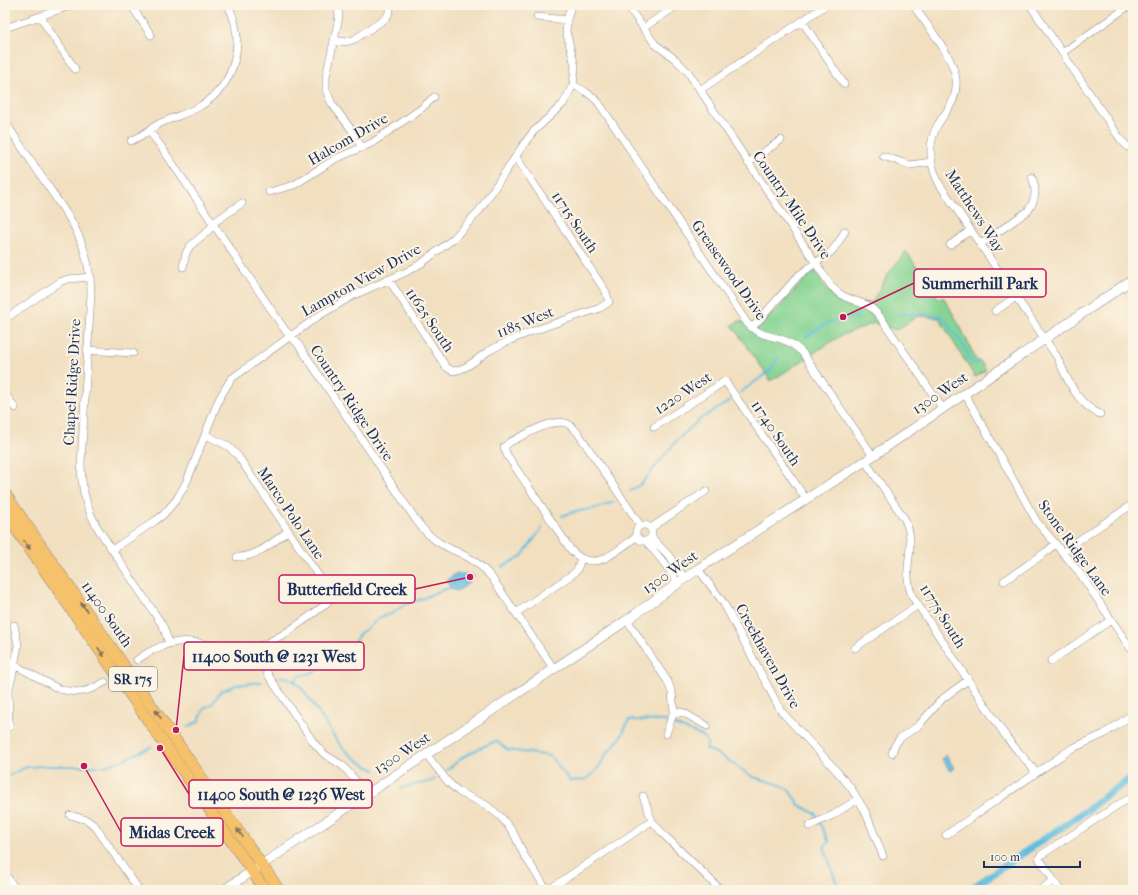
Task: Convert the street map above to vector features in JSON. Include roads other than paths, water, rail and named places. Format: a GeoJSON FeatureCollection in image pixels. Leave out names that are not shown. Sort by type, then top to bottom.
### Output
{"type":"FeatureCollection","features":[{"type":"Feature","properties":{"kind":"main road","name":"11400 South"},"geometry":{"type":"LineString","coordinates":[[5,494],[279,890]]}},
{"type":"Feature","properties":{"kind":"main road","name":"11400 South"},"geometry":{"type":"LineString","coordinates":[[5,513],[265,890]]}},
{"type":"Feature","properties":{"kind":"street"},"geometry":{"type":"LineString","coordinates":[[5,28],[73,5]]}},
{"type":"Feature","properties":{"kind":"street"},"geometry":{"type":"LineString","coordinates":[[131,5],[151,35]]}},
{"type":"Feature","properties":{"kind":"street"},"geometry":{"type":"LineString","coordinates":[[131,141],[163,122],[202,106],[214,96],[224,84],[234,64],[237,41],[236,27],[228,5]]}},
{"type":"Feature","properties":{"kind":"street"},"geometry":{"type":"LineString","coordinates":[[337,5],[339,15],[326,77],[326,90],[332,104],[351,129],[362,148]]}},
{"type":"Feature","properties":{"kind":"street"},"geometry":{"type":"LineString","coordinates":[[334,40],[346,42],[355,39],[385,19],[392,5]]}},
{"type":"Feature","properties":{"kind":"street","name":"Lampton View Drive"},"geometry":{"type":"LineString","coordinates":[[112,550],[163,515],[177,499],[187,481],[222,392],[230,379],[320,315],[422,262],[453,239],[479,211],[534,132],[563,104],[573,85],[575,66],[567,37],[567,20],[571,5]]}},
{"type":"Feature","properties":{"kind":"street","name":"Country Mile Drive"},"geometry":{"type":"LineString","coordinates":[[628,5],[655,44],[682,65],[836,292],[868,306],[876,312],[943,409]]}},
{"type":"Feature","properties":{"kind":"street"},"geometry":{"type":"LineString","coordinates":[[643,28],[678,5]]}},
{"type":"Feature","properties":{"kind":"street"},"geometry":{"type":"LineString","coordinates":[[700,90],[826,5]]}},
{"type":"Feature","properties":{"kind":"street","name":"Matthews Way"},"geometry":{"type":"LineString","coordinates":[[913,5],[948,56],[954,68],[956,80],[952,105],[940,122],[934,134],[931,148],[931,162],[937,180],[1057,357],[1064,375],[1084,404],[1091,410],[1100,414]]}},
{"type":"Feature","properties":{"kind":"street"},"geometry":{"type":"LineString","coordinates":[[1030,5],[1122,140],[1128,147],[1133,149]]}},
{"type":"Feature","properties":{"kind":"street"},"geometry":{"type":"LineString","coordinates":[[1062,53],[1130,5]]}},
{"type":"Feature","properties":{"kind":"street"},"geometry":{"type":"LineString","coordinates":[[41,16],[75,69]]}},
{"type":"Feature","properties":{"kind":"street"},"geometry":{"type":"LineString","coordinates":[[537,17],[567,20]]}},
{"type":"Feature","properties":{"kind":"street"},"geometry":{"type":"LineString","coordinates":[[802,21],[844,84]]}},
{"type":"Feature","properties":{"kind":"street","name":"Greasewood Drive"},"geometry":{"type":"LineString","coordinates":[[573,85],[586,91],[598,102],[752,328],[764,336],[789,342],[802,352],[869,458]]}},
{"type":"Feature","properties":{"kind":"street","name":"Halcom Drive"},"geometry":{"type":"LineString","coordinates":[[269,192],[294,185],[335,159],[377,140],[422,108],[434,97]]}},
{"type":"Feature","properties":{"kind":"street","name":"Chapel Ridge Drive"},"geometry":{"type":"LineString","coordinates":[[5,122],[8,132],[78,232],[88,261],[90,277],[81,464],[83,490],[91,517],[163,626],[169,643]]}},
{"type":"Feature","properties":{"kind":"street","name":"Country Ridge Drive"},"geometry":{"type":"LineString","coordinates":[[149,131],[160,144],[285,330],[298,344],[423,530],[442,545],[465,555],[484,568],[554,669]]}},
{"type":"Feature","properties":{"kind":"street"},"geometry":{"type":"LineString","coordinates":[[748,163],[781,140]]}},
{"type":"Feature","properties":{"kind":"street"},"geometry":{"type":"LineString","coordinates":[[884,156],[910,165],[931,162]]}},
{"type":"Feature","properties":{"kind":"street","name":"11715 South"},"geometry":{"type":"LineString","coordinates":[[516,157],[606,292],[609,302]]}},
{"type":"Feature","properties":{"kind":"street"},"geometry":{"type":"LineString","coordinates":[[981,244],[1028,210],[1033,204],[1036,194],[1032,177]]}},
{"type":"Feature","properties":{"kind":"street"},"geometry":{"type":"LineString","coordinates":[[183,267],[188,250],[218,220],[242,203]]}},
{"type":"Feature","properties":{"kind":"street"},"geometry":{"type":"LineString","coordinates":[[950,245],[971,230]]}},
{"type":"Feature","properties":{"kind":"street"},"geometry":{"type":"LineString","coordinates":[[752,328],[794,280],[806,269],[831,252],[845,231]]}},
{"type":"Feature","properties":{"kind":"street"},"geometry":{"type":"LineString","coordinates":[[5,319],[60,282],[68,279],[90,277]]}},
{"type":"Feature","properties":{"kind":"street","name":"11625 South"},"geometry":{"type":"LineString","coordinates":[[388,280],[446,367],[453,371]]}},
{"type":"Feature","properties":{"kind":"street","name":"1300 West"},"geometry":{"type":"LineString","coordinates":[[224,890],[366,793],[627,620],[698,569],[943,409],[1132,280]]}},
{"type":"Feature","properties":{"kind":"street"},"geometry":{"type":"LineString","coordinates":[[995,311],[1016,296]]}},
{"type":"Feature","properties":{"kind":"street","name":"1185 West"},"geometry":{"type":"LineString","coordinates":[[453,371],[462,369],[484,354],[505,343],[600,308],[609,302]]}},
{"type":"Feature","properties":{"kind":"street"},"geometry":{"type":"LineString","coordinates":[[87,350],[133,353]]}},
{"type":"Feature","properties":{"kind":"street","name":"1220 West"},"geometry":{"type":"LineString","coordinates":[[654,427],[725,381]]}},
{"type":"Feature","properties":{"kind":"street","name":"11740 South"},"geometry":{"type":"LineString","coordinates":[[725,381],[806,499]]}},
{"type":"Feature","properties":{"kind":"street"},"geometry":{"type":"LineString","coordinates":[[5,394],[15,408]]}},
{"type":"Feature","properties":{"kind":"street","name":"Stone Ridge Lane"},"geometry":{"type":"LineString","coordinates":[[964,394],[1037,522],[1079,572],[1133,652]]}},
{"type":"Feature","properties":{"kind":"street"},"geometry":{"type":"LineString","coordinates":[[636,537],[602,560],[588,561],[581,559],[571,550],[506,455],[504,447],[510,442],[551,423],[560,422],[570,426],[578,434],[640,525]]}},
{"type":"Feature","properties":{"kind":"street","name":"Marco Polo Lane"},"geometry":{"type":"LineString","coordinates":[[137,660],[152,650],[169,643],[192,641],[218,648],[237,650],[258,646],[279,637],[325,606],[330,598],[328,590],[233,450],[222,442],[206,435]]}},
{"type":"Feature","properties":{"kind":"street","name":"11775 South"},"geometry":{"type":"LineString","coordinates":[[869,458],[908,526],[911,544],[907,578],[910,592],[1013,746],[1024,757],[1036,773]]}},
{"type":"Feature","properties":{"kind":"street"},"geometry":{"type":"LineString","coordinates":[[651,528],[706,491]]}},
{"type":"Feature","properties":{"kind":"street"},"geometry":{"type":"LineString","coordinates":[[1063,553],[1073,544],[1133,504]]}},
{"type":"Feature","properties":{"kind":"street"},"geometry":{"type":"LineString","coordinates":[[645,524],[651,528],[652,531],[648,539],[640,541],[636,537],[636,529],[640,525],[645,524]]}},
{"type":"Feature","properties":{"kind":"street"},"geometry":{"type":"LineString","coordinates":[[237,557],[246,557],[254,554],[288,531]]}},
{"type":"Feature","properties":{"kind":"street"},"geometry":{"type":"LineString","coordinates":[[648,539],[664,563],[682,581]]}},
{"type":"Feature","properties":{"kind":"street"},"geometry":{"type":"LineString","coordinates":[[1004,580],[1046,552],[1055,544]]}},
{"type":"Feature","properties":{"kind":"street"},"geometry":{"type":"LineString","coordinates":[[516,613],[573,574],[577,570],[581,559]]}},
{"type":"Feature","properties":{"kind":"street","name":"Creekhaven Drive"},"geometry":{"type":"LineString","coordinates":[[698,569],[723,602],[781,711],[851,788],[865,811],[883,856]]}},
{"type":"Feature","properties":{"kind":"street"},"geometry":{"type":"LineString","coordinates":[[855,648],[918,605]]}},
{"type":"Feature","properties":{"kind":"street"},"geometry":{"type":"LineString","coordinates":[[627,620],[668,682],[672,693],[674,711],[666,734]]}},
{"type":"Feature","properties":{"kind":"street"},"geometry":{"type":"LineString","coordinates":[[1051,661],[1111,620]]}},
{"type":"Feature","properties":{"kind":"street"},"geometry":{"type":"LineString","coordinates":[[9,726],[8,692],[15,665],[18,645],[14,625]]}},
{"type":"Feature","properties":{"kind":"street"},"geometry":{"type":"LineString","coordinates":[[258,646],[268,675],[314,743],[324,754],[343,766],[366,793]]}},
{"type":"Feature","properties":{"kind":"street"},"geometry":{"type":"LineString","coordinates":[[5,660],[67,692],[76,693],[86,691],[105,682]]}},
{"type":"Feature","properties":{"kind":"street"},"geometry":{"type":"LineString","coordinates":[[892,752],[900,738],[918,726],[942,699],[968,680]]}},
{"type":"Feature","properties":{"kind":"street"},"geometry":{"type":"LineString","coordinates":[[674,711],[684,713],[707,726]]}},
{"type":"Feature","properties":{"kind":"street"},"geometry":{"type":"LineString","coordinates":[[946,835],[1071,749],[1104,734],[1133,714]]}},
{"type":"Feature","properties":{"kind":"street"},"geometry":{"type":"LineString","coordinates":[[426,754],[448,782],[459,792],[486,805],[501,817],[513,832],[524,855],[548,890],[652,820]]}},
{"type":"Feature","properties":{"kind":"street"},"geometry":{"type":"LineString","coordinates":[[643,796],[652,820],[665,836],[721,890]]}},
{"type":"Feature","properties":{"kind":"street"},"geometry":{"type":"LineString","coordinates":[[809,826],[833,815],[858,799]]}},
{"type":"Feature","properties":{"kind":"street"},"geometry":{"type":"LineString","coordinates":[[1060,890],[1039,858],[1044,852],[1121,803],[1129,799],[1133,800]]}},
{"type":"Feature","properties":{"kind":"street"},"geometry":{"type":"LineString","coordinates":[[70,815],[87,820],[95,826],[139,890]]}},
{"type":"Feature","properties":{"kind":"street"},"geometry":{"type":"LineString","coordinates":[[5,874],[16,890]]}},
{"type":"Feature","properties":{"kind":"street"},"geometry":{"type":"LineString","coordinates":[[1040,890],[1054,881]]}},
{"type":"Feature","properties":{"kind":"water"},"geometry":{"type":"Polygon","coordinates":[[[457,573],[465,574],[470,577],[467,584],[456,591],[450,588],[448,580],[457,573]]]}},
{"type":"Feature","properties":{"kind":"water"},"geometry":{"type":"Polygon","coordinates":[[[946,755],[954,768],[950,771],[942,759],[946,755]]]}},
{"type":"Feature","properties":{"kind":"waterway"},"geometry":{"type":"LineString","coordinates":[[899,314],[927,314],[942,317],[962,343],[971,361],[977,364]]}},
{"type":"Feature","properties":{"kind":"waterway"},"geometry":{"type":"LineString","coordinates":[[806,337],[819,328],[836,320],[859,317]]}},
{"type":"Feature","properties":{"kind":"waterway"},"geometry":{"type":"LineString","coordinates":[[741,392],[771,370],[779,356]]}},
{"type":"Feature","properties":{"kind":"waterway"},"geometry":{"type":"LineString","coordinates":[[630,491],[641,484],[677,440],[700,419],[730,401]]}},
{"type":"Feature","properties":{"kind":"waterway"},"geometry":{"type":"LineString","coordinates":[[562,516],[573,512],[597,508],[614,502]]}},
{"type":"Feature","properties":{"kind":"waterway"},"geometry":{"type":"LineString","coordinates":[[502,567],[522,556],[542,528]]}},
{"type":"Feature","properties":{"kind":"waterway"},"geometry":{"type":"LineString","coordinates":[[468,578],[474,576]]}},
{"type":"Feature","properties":{"kind":"waterway"},"geometry":{"type":"LineString","coordinates":[[294,681],[299,676],[315,672],[335,659],[339,652],[353,644],[360,633],[380,617],[391,614],[406,604],[452,587]]}},
{"type":"Feature","properties":{"kind":"waterway"},"geometry":{"type":"LineString","coordinates":[[280,677],[288,678],[296,683],[310,699],[342,747],[357,760],[375,770]]}},
{"type":"Feature","properties":{"kind":"waterway"},"geometry":{"type":"LineString","coordinates":[[188,727],[199,721],[204,708],[212,704],[221,691],[236,685],[262,682]]}},
{"type":"Feature","properties":{"kind":"waterway"},"geometry":{"type":"LineString","coordinates":[[447,770],[463,757],[496,741],[508,750],[550,756],[570,781],[584,780],[594,773],[602,763],[604,757],[621,737],[629,720],[668,722]]}},
{"type":"Feature","properties":{"kind":"waterway"},"geometry":{"type":"LineString","coordinates":[[672,724],[702,736],[708,743],[706,749],[718,754],[753,777],[778,784],[789,790],[799,805],[816,814],[829,842],[824,847],[839,890]]}},
{"type":"Feature","properties":{"kind":"waterway"},"geometry":{"type":"LineString","coordinates":[[5,778],[28,767],[105,766],[151,747]]}},
{"type":"Feature","properties":{"kind":"waterway"},"geometry":{"type":"LineString","coordinates":[[969,890],[1133,777]]}},
{"type":"Feature","properties":{"kind":"waterway"},"geometry":{"type":"LineString","coordinates":[[401,788],[435,779]]}},
{"type":"Feature","properties":{"kind":"place","name":"Summerhill Park"},"geometry":{"type":"Point","coordinates":[843,317]}},
{"type":"Feature","properties":{"kind":"place","name":"Butterfield Creek"},"geometry":{"type":"Point","coordinates":[470,577]}},
{"type":"Feature","properties":{"kind":"place","name":"11400 South @ 1231 West"},"geometry":{"type":"Point","coordinates":[176,730]}},
{"type":"Feature","properties":{"kind":"place","name":"11400 South @ 1236 West"},"geometry":{"type":"Point","coordinates":[160,748]}},
{"type":"Feature","properties":{"kind":"place","name":"Midas Creek"},"geometry":{"type":"Point","coordinates":[84,766]}}]}
